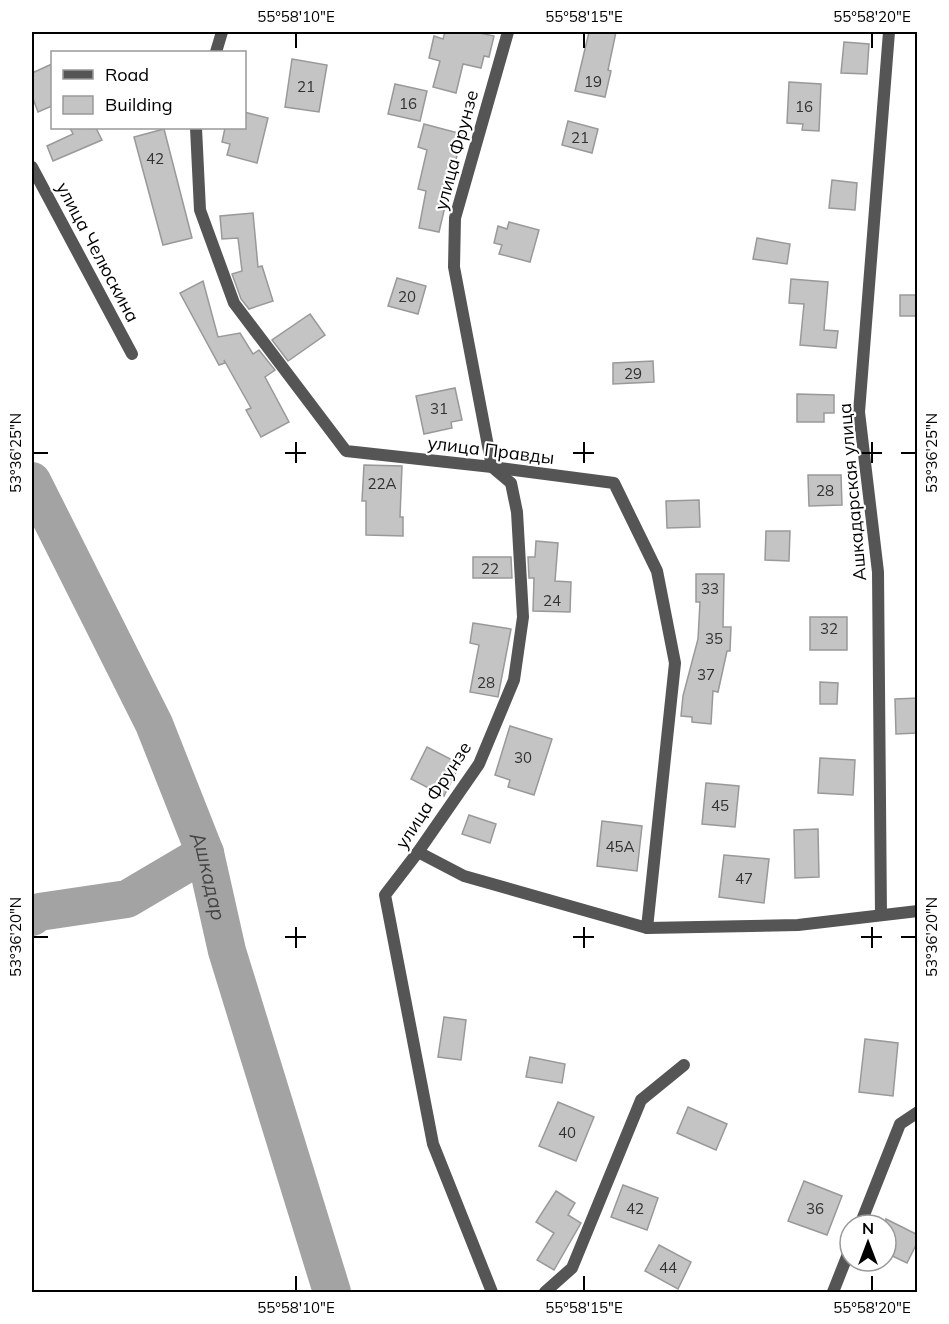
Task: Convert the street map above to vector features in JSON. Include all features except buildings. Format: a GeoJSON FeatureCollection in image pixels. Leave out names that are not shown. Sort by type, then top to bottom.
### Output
{"type":"FeatureCollection","features":[{"type":"Feature","properties":{"kind":"street"},"geometry":{"type":"LineString","coordinates":[[216,51],[222,32]]}},
{"type":"Feature","properties":{"kind":"street","name":"улица Фрунзе"},"geometry":{"type":"LineString","coordinates":[[492,1293],[433,1144],[385,895],[479,764],[514,680],[523,617],[517,512],[511,483],[492,467],[454,267],[455,218],[507,32]]}},
{"type":"Feature","properties":{"kind":"street","name":"Ашкадарская улица"},"geometry":{"type":"LineString","coordinates":[[881,915],[878,572],[859,412],[889,32]]}},
{"type":"Feature","properties":{"kind":"street","name":"улица Правды"},"geometry":{"type":"LineString","coordinates":[[196,129],[200,210],[234,303],[346,451],[614,483],[657,571],[675,663],[647,928]]}},
{"type":"Feature","properties":{"kind":"street","name":"улица Челюскина"},"geometry":{"type":"LineString","coordinates":[[32,167],[132,354]]}},
{"type":"Feature","properties":{"kind":"street"},"geometry":{"type":"LineString","coordinates":[[418,852],[464,876],[647,928],[798,925],[918,910]]}},
{"type":"Feature","properties":{"kind":"street"},"geometry":{"type":"LineString","coordinates":[[545,1293],[572,1268],[641,1100],[684,1065]]}},
{"type":"Feature","properties":{"kind":"street"},"geometry":{"type":"LineString","coordinates":[[865,1213],[900,1124],[918,1112]]}},
{"type":"Feature","properties":{"kind":"street"},"geometry":{"type":"LineString","coordinates":[[833,1293],[841,1273]]}},
{"type":"Feature","properties":{"kind":"waterway","name":"Ашкадар"},"geometry":{"type":"LineString","coordinates":[[32,481],[154,724],[205,853],[227,951],[332,1292]]}},
{"type":"Feature","properties":{"kind":"waterway"},"geometry":{"type":"LineString","coordinates":[[32,917],[39,912],[127,899],[205,853]]}}]}
